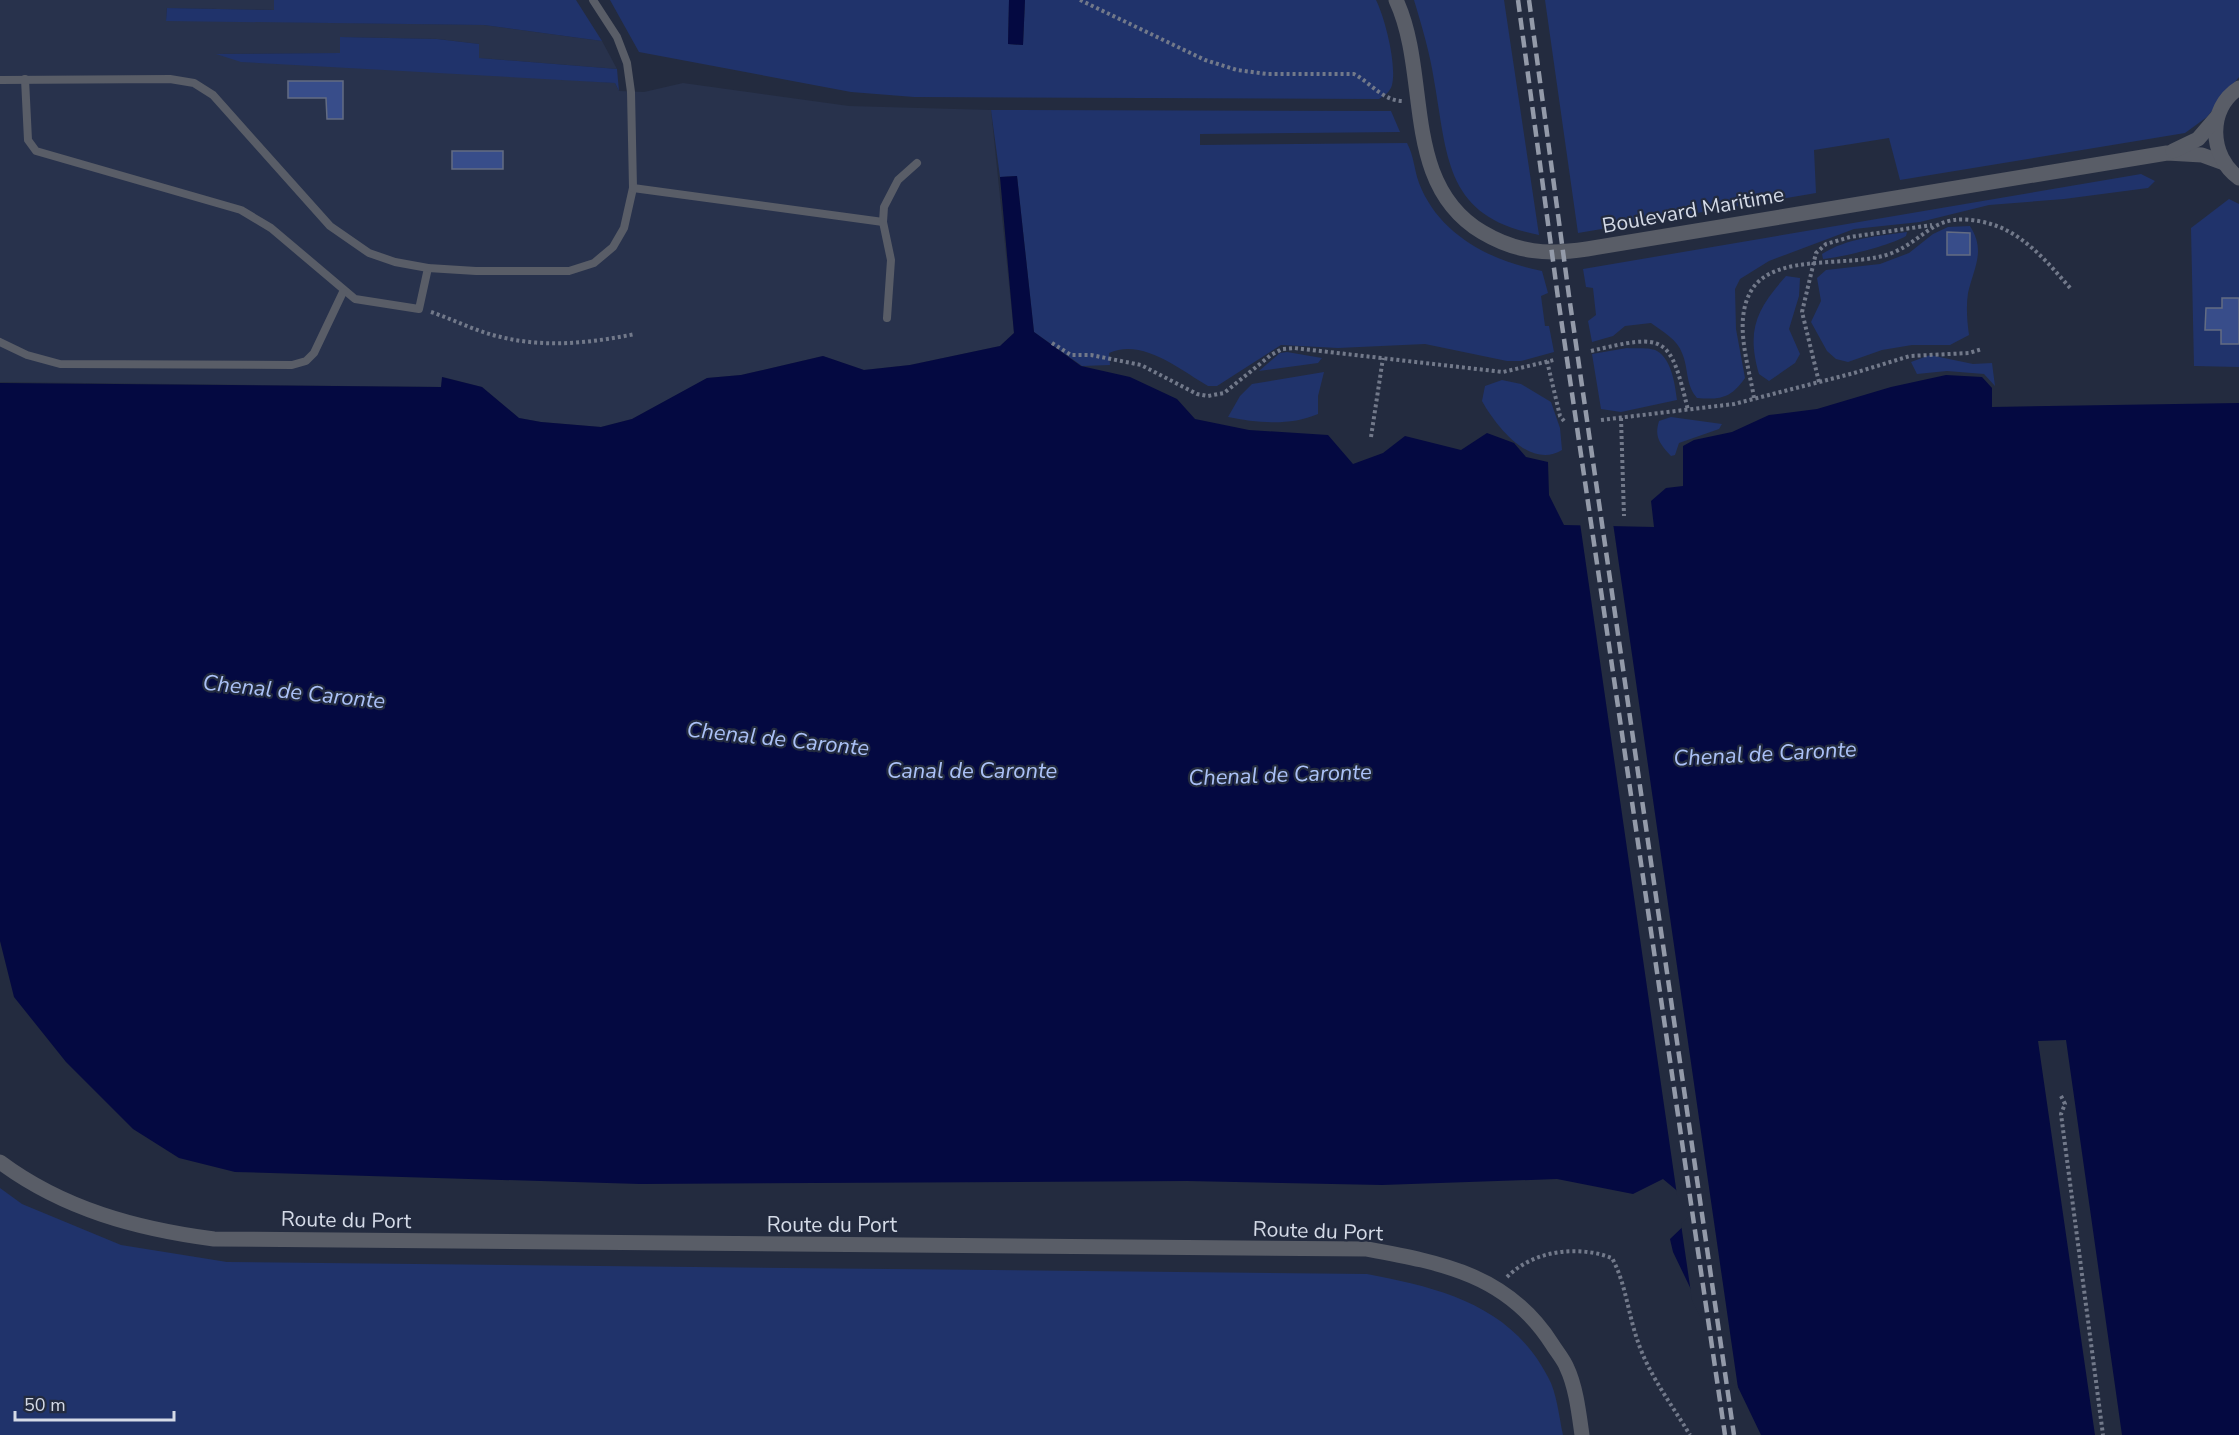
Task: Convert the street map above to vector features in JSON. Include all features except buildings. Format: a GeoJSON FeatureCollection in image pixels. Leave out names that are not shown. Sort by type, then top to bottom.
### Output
{"type":"FeatureCollection","features":[{"type":"Feature","properties":{"kind":"street","name":"Boulevard Maritime"},"geometry":{"type":"LineString","coordinates":[[1396,0],[1408,42],[1430,167],[1441,191],[1457,213],[1471,226],[1517,249],[1538,253],[1578,250],[2167,153],[2202,155],[2224,163]]}},
{"type":"Feature","properties":{"kind":"street","name":"Boulevard Maritime"},"geometry":{"type":"LineString","coordinates":[[2167,153],[2198,139],[2217,117],[2231,93],[2239,88]]}},
{"type":"Feature","properties":{"kind":"street"},"geometry":{"type":"LineString","coordinates":[[2217,117],[2215,141],[2224,163],[2239,178]]}},
{"type":"Feature","properties":{"kind":"street","name":"Route du Port"},"geometry":{"type":"LineString","coordinates":[[0,1162],[21,1178],[66,1201],[111,1219],[161,1232],[214,1239],[1367,1249],[1423,1259],[1471,1275],[1510,1295],[1541,1327],[1567,1368],[1582,1435]]}},
{"type":"Feature","properties":{"kind":"lane"},"geometry":{"type":"LineString","coordinates":[[0,80],[170,79],[194,83],[213,95],[232,114],[330,226],[369,253],[394,262],[428,268],[476,272],[569,271],[594,263],[613,247],[624,228],[633,188],[631,92],[627,63],[617,37],[593,0]]}},
{"type":"Feature","properties":{"kind":"lane"},"geometry":{"type":"LineString","coordinates":[[25,79],[28,140],[36,151],[241,210],[271,228],[343,292],[368,303],[419,309],[428,268]]}},
{"type":"Feature","properties":{"kind":"lane"},"geometry":{"type":"LineString","coordinates":[[887,318],[891,260],[883,222],[890,193],[898,180],[917,163]]}},
{"type":"Feature","properties":{"kind":"lane"},"geometry":{"type":"LineString","coordinates":[[633,188],[883,222]]}},
{"type":"Feature","properties":{"kind":"lane"},"geometry":{"type":"LineString","coordinates":[[0,342],[27,355],[60,364],[292,365],[306,361],[314,353],[343,292]]}},
{"type":"Feature","properties":{"kind":"path"},"geometry":{"type":"LineString","coordinates":[[1080,0],[1204,60],[1237,70],[1267,74],[1354,74],[1367,81],[1385,98],[1418,102]]}},
{"type":"Feature","properties":{"kind":"path"},"geometry":{"type":"LineString","coordinates":[[1819,382],[1802,312],[1811,265],[1816,253],[1834,242],[1878,231],[1950,221],[1982,221],[2007,230],[2039,253],[2072,290]]}},
{"type":"Feature","properties":{"kind":"path"},"geometry":{"type":"LineString","coordinates":[[1754,398],[1743,327],[1744,307],[1751,290],[1766,274],[1892,253],[1933,225]]}},
{"type":"Feature","properties":{"kind":"path"},"geometry":{"type":"LineString","coordinates":[[419,309],[503,338],[557,344],[598,342],[635,334]]}},
{"type":"Feature","properties":{"kind":"path"},"geometry":{"type":"LineString","coordinates":[[1592,351],[1636,340],[1660,343],[1669,350],[1678,369],[1688,410]]}},
{"type":"Feature","properties":{"kind":"path"},"geometry":{"type":"LineString","coordinates":[[1052,343],[1071,355],[1113,358],[1141,365],[1197,394],[1208,396],[1224,393],[1282,350],[1294,348],[1503,372],[1554,360]]}},
{"type":"Feature","properties":{"kind":"path"},"geometry":{"type":"LineString","coordinates":[[1600,420],[1688,410],[1754,398],[1910,356],[1969,353],[1982,349]]}},
{"type":"Feature","properties":{"kind":"path"},"geometry":{"type":"LineString","coordinates":[[1371,437],[1383,358]]}},
{"type":"Feature","properties":{"kind":"path"},"geometry":{"type":"LineString","coordinates":[[1547,362],[1560,416],[1564,421]]}},
{"type":"Feature","properties":{"kind":"path"},"geometry":{"type":"LineString","coordinates":[[1621,418],[1624,516]]}},
{"type":"Feature","properties":{"kind":"path"},"geometry":{"type":"LineString","coordinates":[[2061,1096],[2066,1104],[2061,1114],[2103,1435]]}},
{"type":"Feature","properties":{"kind":"path"},"geometry":{"type":"LineString","coordinates":[[1496,1288],[1527,1263],[1551,1253],[1578,1250],[1612,1258],[1619,1271],[1638,1345],[1654,1377],[1690,1435]]}},
{"type":"Feature","properties":{"kind":"shaded area"},"geometry":{"type":"Polygon","coordinates":[[[0,0],[274,0],[275,10],[167,8],[166,20],[484,25],[602,41],[617,69],[479,58],[479,44],[437,39],[341,37],[341,53],[218,54],[615,83],[619,91],[644,92],[683,83],[849,106],[991,110],[1014,333],[1000,346],[910,365],[864,370],[823,356],[741,375],[708,378],[632,419],[601,427],[519,418],[482,387],[443,377],[441,387],[0,382],[0,0]]]}},
{"type":"Feature","properties":{"kind":"shaded area"},"geometry":{"type":"Polygon","coordinates":[[[274,0],[576,0],[602,41],[484,25],[166,21],[167,8],[274,10],[274,0]]]}},
{"type":"Feature","properties":{"kind":"shaded area"},"geometry":{"type":"Polygon","coordinates":[[[610,0],[1009,0],[1008,44],[1023,45],[1025,0],[1376,0],[1389,42],[1393,76],[1390,90],[1379,99],[914,97],[851,92],[639,52],[610,0]]]}},
{"type":"Feature","properties":{"kind":"shaded area"},"geometry":{"type":"Polygon","coordinates":[[[1414,0],[1504,0],[1539,235],[1508,226],[1485,214],[1468,199],[1456,180],[1443,135],[1426,40],[1414,0]]]}},
{"type":"Feature","properties":{"kind":"shaded area"},"geometry":{"type":"Polygon","coordinates":[[[1545,0],[2239,0],[2239,77],[2207,117],[2185,133],[1900,180],[1889,138],[1814,150],[1816,193],[1578,233],[1545,0]]]}},
{"type":"Feature","properties":{"kind":"shaded area"},"geometry":{"type":"Polygon","coordinates":[[[340,37],[437,39],[479,44],[479,58],[617,69],[619,91],[615,83],[241,62],[216,54],[340,53],[340,37]]]}},
{"type":"Feature","properties":{"kind":"shaded area"},"geometry":{"type":"Polygon","coordinates":[[[991,110],[1391,111],[1400,132],[1200,134],[1200,145],[1407,143],[1419,183],[1428,201],[1453,231],[1486,252],[1542,271],[1548,293],[1541,296],[1545,326],[1549,326],[1554,352],[1521,361],[1507,361],[1425,344],[1338,348],[1281,345],[1217,386],[1208,386],[1161,358],[1135,350],[1122,349],[1109,353],[1110,365],[1082,366],[1034,332],[1017,176],[1000,177],[991,110]]]}},
{"type":"Feature","properties":{"kind":"shaded area"},"geometry":{"type":"Polygon","coordinates":[[[2141,174],[2155,181],[2148,188],[2064,199],[1989,205],[1920,222],[1854,229],[1769,261],[1740,279],[1735,289],[1736,329],[1745,378],[1730,394],[1719,398],[1697,398],[1689,382],[1680,348],[1669,336],[1651,323],[1625,326],[1613,336],[1592,342],[1588,321],[1596,315],[1593,288],[1586,287],[1583,269],[2141,174]]]}},
{"type":"Feature","properties":{"kind":"shaded area"},"geometry":{"type":"Polygon","coordinates":[[[2229,199],[2239,204],[2239,367],[2194,366],[2191,228],[2229,199]]]}},
{"type":"Feature","properties":{"kind":"shaded area"},"geometry":{"type":"Polygon","coordinates":[[[1970,226],[1975,235],[1978,251],[1967,298],[1969,335],[1950,345],[1912,345],[1882,350],[1848,362],[1836,359],[1827,351],[1811,322],[1821,301],[1817,278],[1826,270],[1880,264],[1909,253],[1933,234],[1948,227],[1970,226]]]}},
{"type":"Feature","properties":{"kind":"shaded area"},"geometry":{"type":"Polygon","coordinates":[[[1907,232],[1906,236],[1878,247],[1823,259],[1822,254],[1842,244],[1907,232]]]}},
{"type":"Feature","properties":{"kind":"shaded area"},"geometry":{"type":"Polygon","coordinates":[[[1786,276],[1800,278],[1799,296],[1789,329],[1800,354],[1795,363],[1769,381],[1759,374],[1755,358],[1754,332],[1761,310],[1786,276]]]}},
{"type":"Feature","properties":{"kind":"shaded area"},"geometry":{"type":"Polygon","coordinates":[[[1627,348],[1651,349],[1662,355],[1672,373],[1677,400],[1621,412],[1601,409],[1592,354],[1627,348]]]}},
{"type":"Feature","properties":{"kind":"shaded area"},"geometry":{"type":"Polygon","coordinates":[[[1287,352],[1322,358],[1318,363],[1259,371],[1280,353],[1287,352]]]}},
{"type":"Feature","properties":{"kind":"shaded area"},"geometry":{"type":"Polygon","coordinates":[[[1930,355],[1973,364],[1992,363],[1995,386],[1984,374],[1947,371],[1917,374],[1911,362],[1930,355]]]}},
{"type":"Feature","properties":{"kind":"shaded area"},"geometry":{"type":"Polygon","coordinates":[[[1324,372],[1318,396],[1318,414],[1285,422],[1251,421],[1228,417],[1240,396],[1252,384],[1324,372]]]}},
{"type":"Feature","properties":{"kind":"shaded area"},"geometry":{"type":"Polygon","coordinates":[[[1502,380],[1521,384],[1551,402],[1560,428],[1562,450],[1550,455],[1538,454],[1526,450],[1505,433],[1482,401],[1485,386],[1502,380]]]}},
{"type":"Feature","properties":{"kind":"shaded area"},"geometry":{"type":"Polygon","coordinates":[[[1671,417],[1722,424],[1719,429],[1679,443],[1675,455],[1671,456],[1661,444],[1657,432],[1659,421],[1671,417]]]}},
{"type":"Feature","properties":{"kind":"shaded area"},"geometry":{"type":"Polygon","coordinates":[[[0,1188],[22,1204],[121,1245],[227,1262],[1367,1274],[1447,1294],[1494,1316],[1514,1332],[1533,1352],[1551,1383],[1563,1435],[0,1435],[0,1188]]]}},
{"type":"Feature","properties":{"kind":"water"},"geometry":{"type":"Polygon","coordinates":[[[1009,0],[1025,0],[1023,45],[1008,44],[1009,0]]]}},
{"type":"Feature","properties":{"kind":"water","name":"Canal de Caronte"},"geometry":{"type":"Polygon","coordinates":[[[1017,176],[1034,332],[1081,366],[1130,377],[1177,399],[1195,419],[1249,430],[1328,435],[1353,464],[1383,453],[1405,436],[1461,450],[1487,433],[1514,443],[1526,457],[1548,462],[1549,495],[1564,525],[1654,527],[1651,501],[1666,488],[1683,486],[1683,446],[1694,440],[1732,432],[1769,415],[1817,409],[1891,387],[1946,375],[1982,377],[1992,388],[1992,407],[2239,403],[2239,1435],[2122,1435],[2066,1040],[2038,1041],[2095,1435],[1761,1435],[1673,1252],[1670,1239],[1693,1217],[1681,1194],[1663,1179],[1633,1194],[1557,1179],[1382,1185],[1187,1181],[640,1184],[235,1172],[179,1158],[133,1129],[66,1062],[14,997],[0,941],[0,383],[441,387],[442,377],[482,387],[519,418],[601,427],[632,419],[707,378],[741,375],[823,356],[864,370],[910,365],[1000,346],[1014,333],[1000,177],[1017,176]]]}},
{"type":"Feature","properties":{"kind":"pier"},"geometry":{"type":"Polygon","coordinates":[[[1580,523],[1613,523],[1739,1395],[1692,1300],[1681,1224],[1689,1216],[1677,1195],[1580,523]]]}},
{"type":"Feature","properties":{"kind":"railway"},"geometry":{"type":"LineString","coordinates":[[1518,0],[1558,298],[1725,1435]]}},
{"type":"Feature","properties":{"kind":"railway"},"geometry":{"type":"LineString","coordinates":[[1529,0],[1569,296],[1734,1435]]}},
{"type":"Feature","properties":{"kind":"water label","name":"Chenal de Caronte"},"geometry":{"type":"Point","coordinates":[294,692]}},
{"type":"Feature","properties":{"kind":"water label","name":"Chenal de Caronte"},"geometry":{"type":"Point","coordinates":[778,739]}},
{"type":"Feature","properties":{"kind":"water label","name":"Chenal de Caronte"},"geometry":{"type":"Point","coordinates":[1765,754]}},
{"type":"Feature","properties":{"kind":"water label","name":"Chenal de Caronte"},"geometry":{"type":"Point","coordinates":[1280,775]}}]}
